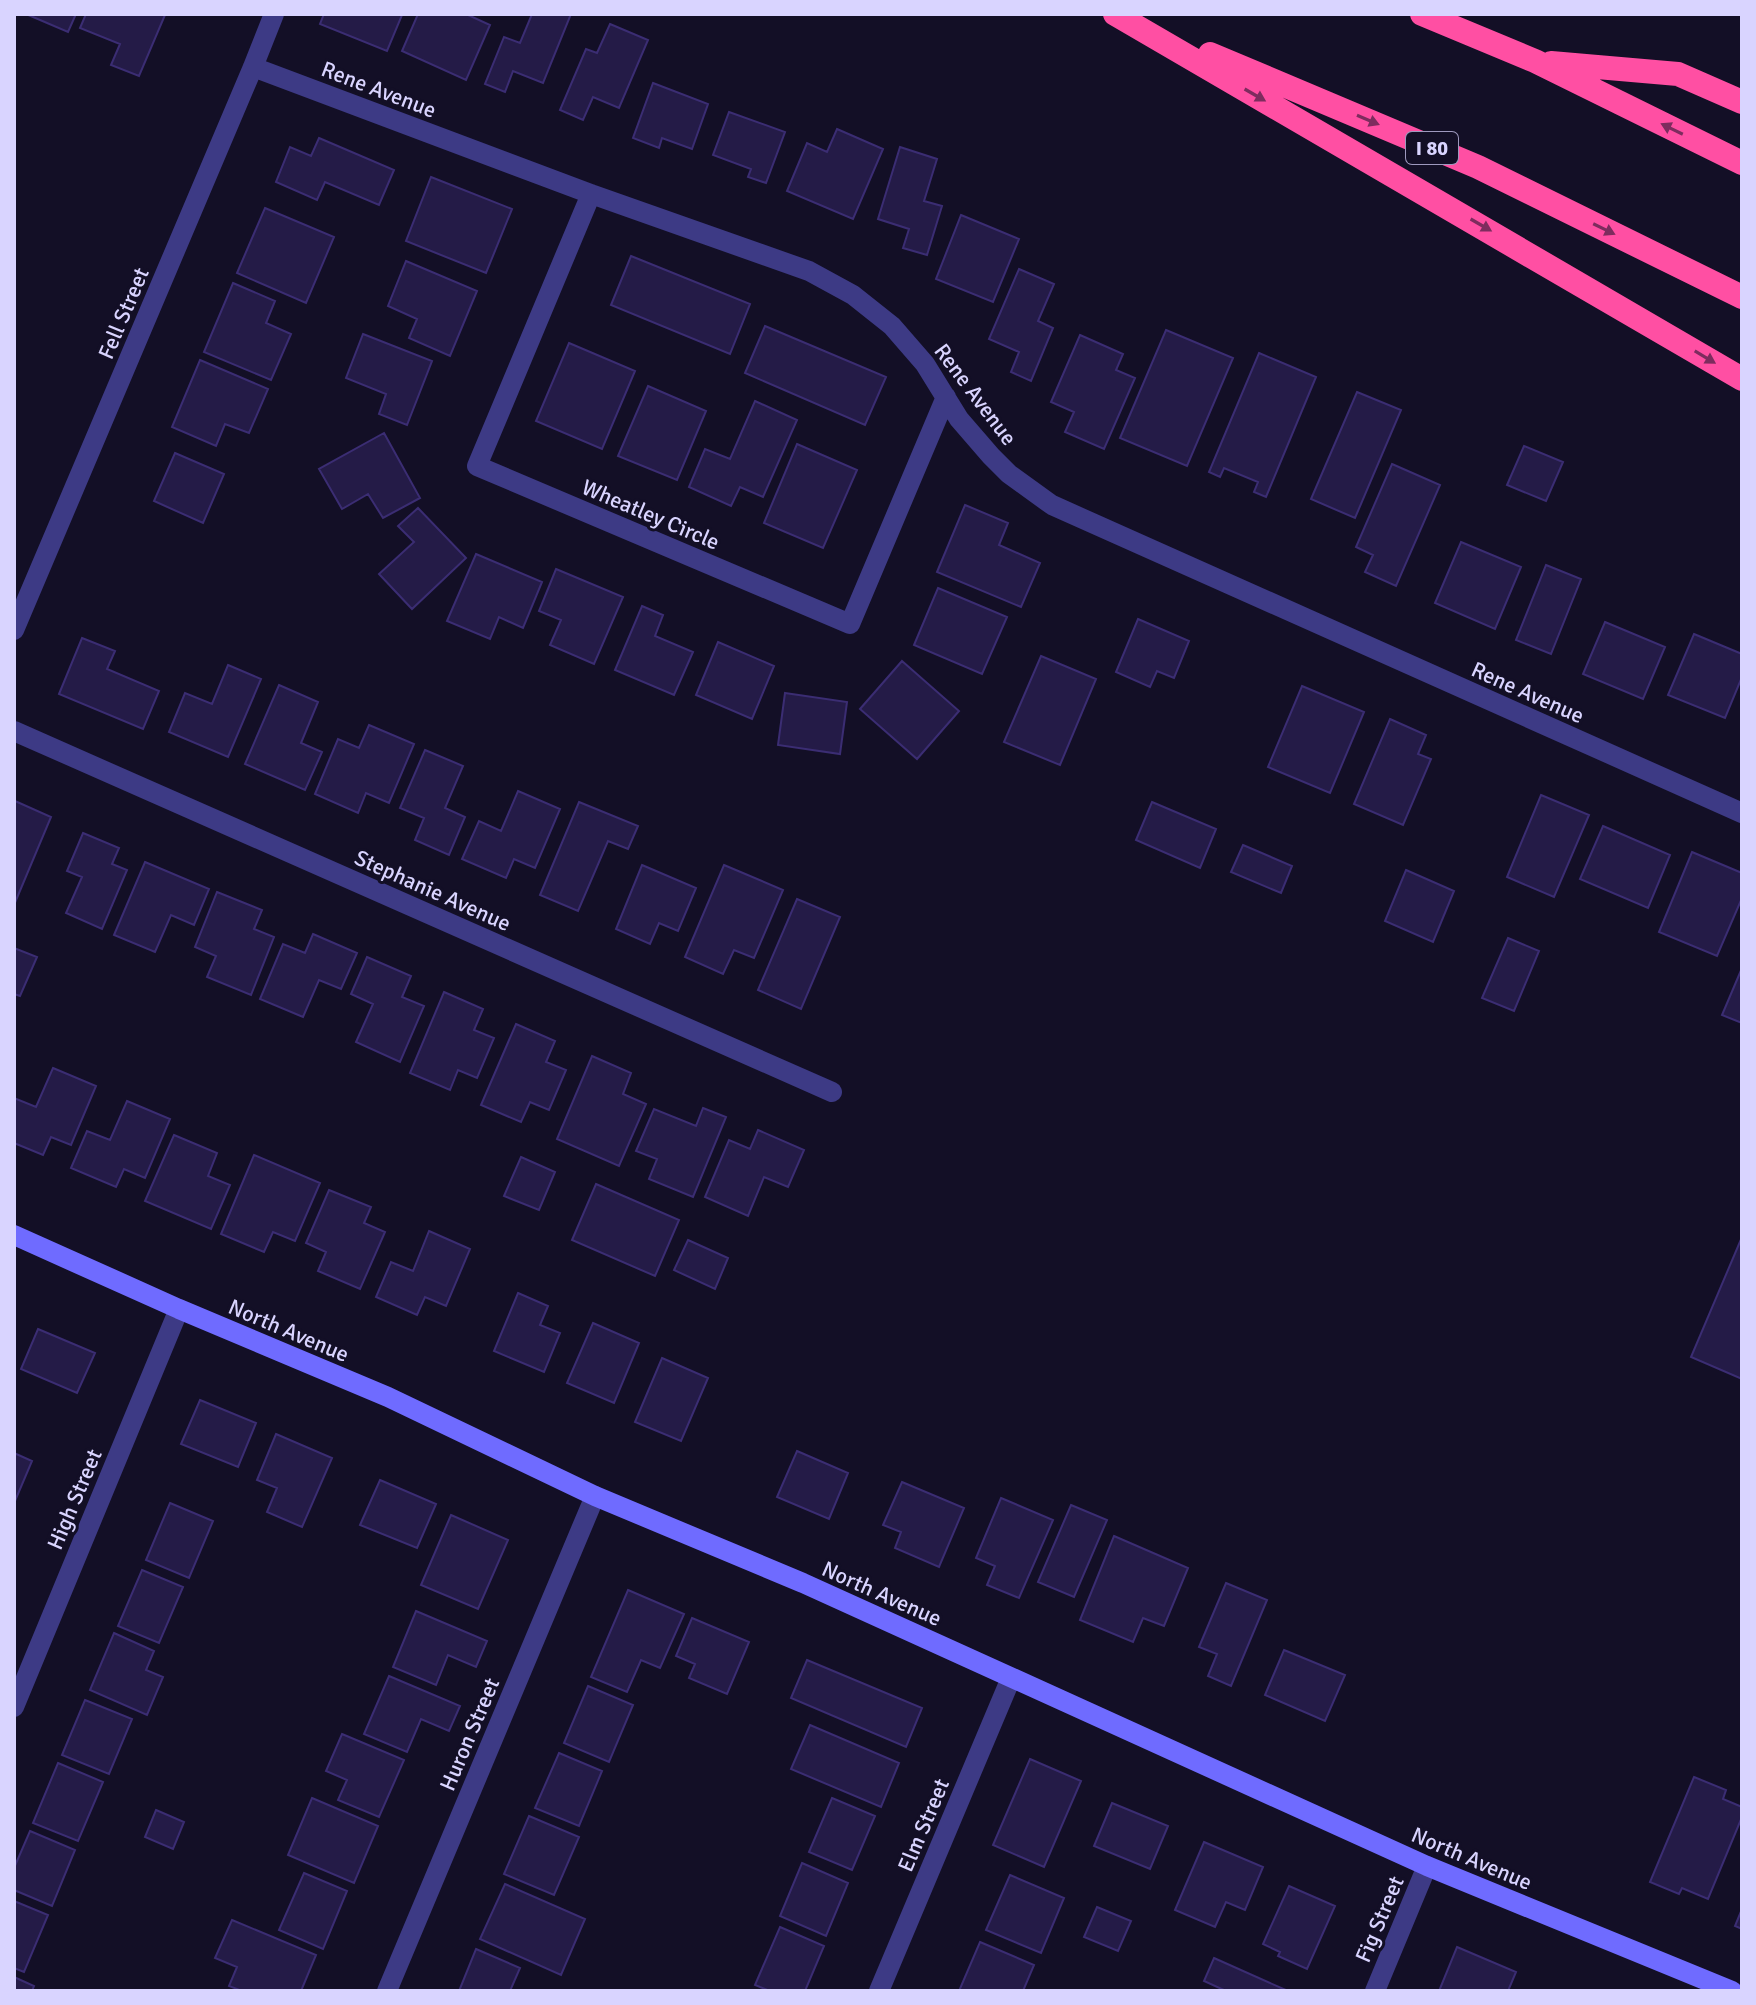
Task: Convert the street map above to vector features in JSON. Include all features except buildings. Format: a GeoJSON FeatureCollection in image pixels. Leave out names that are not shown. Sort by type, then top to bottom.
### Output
{"type":"FeatureCollection","features":[{"type":"Feature","properties":{"kind":"highway","name":"I 80"},"geometry":{"type":"LineString","coordinates":[[1115,14],[1478,167],[1742,297]]}},
{"type":"Feature","properties":{"kind":"highway"},"geometry":{"type":"LineString","coordinates":[[1115,14],[1742,379]]}},
{"type":"Feature","properties":{"kind":"highway"},"geometry":{"type":"LineString","coordinates":[[1422,14],[1535,61],[1742,163]]}},
{"type":"Feature","properties":{"kind":"highway"},"geometry":{"type":"LineString","coordinates":[[1535,61],[1678,74],[1742,102]]}},
{"type":"Feature","properties":{"kind":"street","name":"Fell Street"},"geometry":{"type":"LineString","coordinates":[[14,630],[274,14]]}},
{"type":"Feature","properties":{"kind":"street","name":"Rene Avenue"},"geometry":{"type":"LineString","coordinates":[[253,67],[591,194],[809,271],[853,295],[892,326],[925,364],[959,419],[991,456],[1009,474],[1063,511],[1742,813]]}},
{"type":"Feature","properties":{"kind":"street","name":"Wheatley Circle"},"geometry":{"type":"LineString","coordinates":[[591,194],[477,466],[850,624],[946,397]]}},
{"type":"Feature","properties":{"kind":"street","name":"Stephanie Avenue"},"geometry":{"type":"LineString","coordinates":[[14,731],[832,1092]]}},
{"type":"Feature","properties":{"kind":"street","name":"North Avenue"},"geometry":{"type":"LineString","coordinates":[[14,1235],[388,1397],[595,1496],[803,1583],[1427,1866],[1732,1991]]}},
{"type":"Feature","properties":{"kind":"street","name":"High Street"},"geometry":{"type":"LineString","coordinates":[[14,1707],[179,1309]]}},
{"type":"Feature","properties":{"kind":"street","name":"Huron Street"},"geometry":{"type":"LineString","coordinates":[[387,1991],[595,1496]]}},
{"type":"Feature","properties":{"kind":"street","name":"Elm Street"},"geometry":{"type":"LineString","coordinates":[[879,1991],[1011,1678]]}},
{"type":"Feature","properties":{"kind":"street","name":"Fig Street"},"geometry":{"type":"LineString","coordinates":[[1375,1991],[1427,1866]]}}]}
